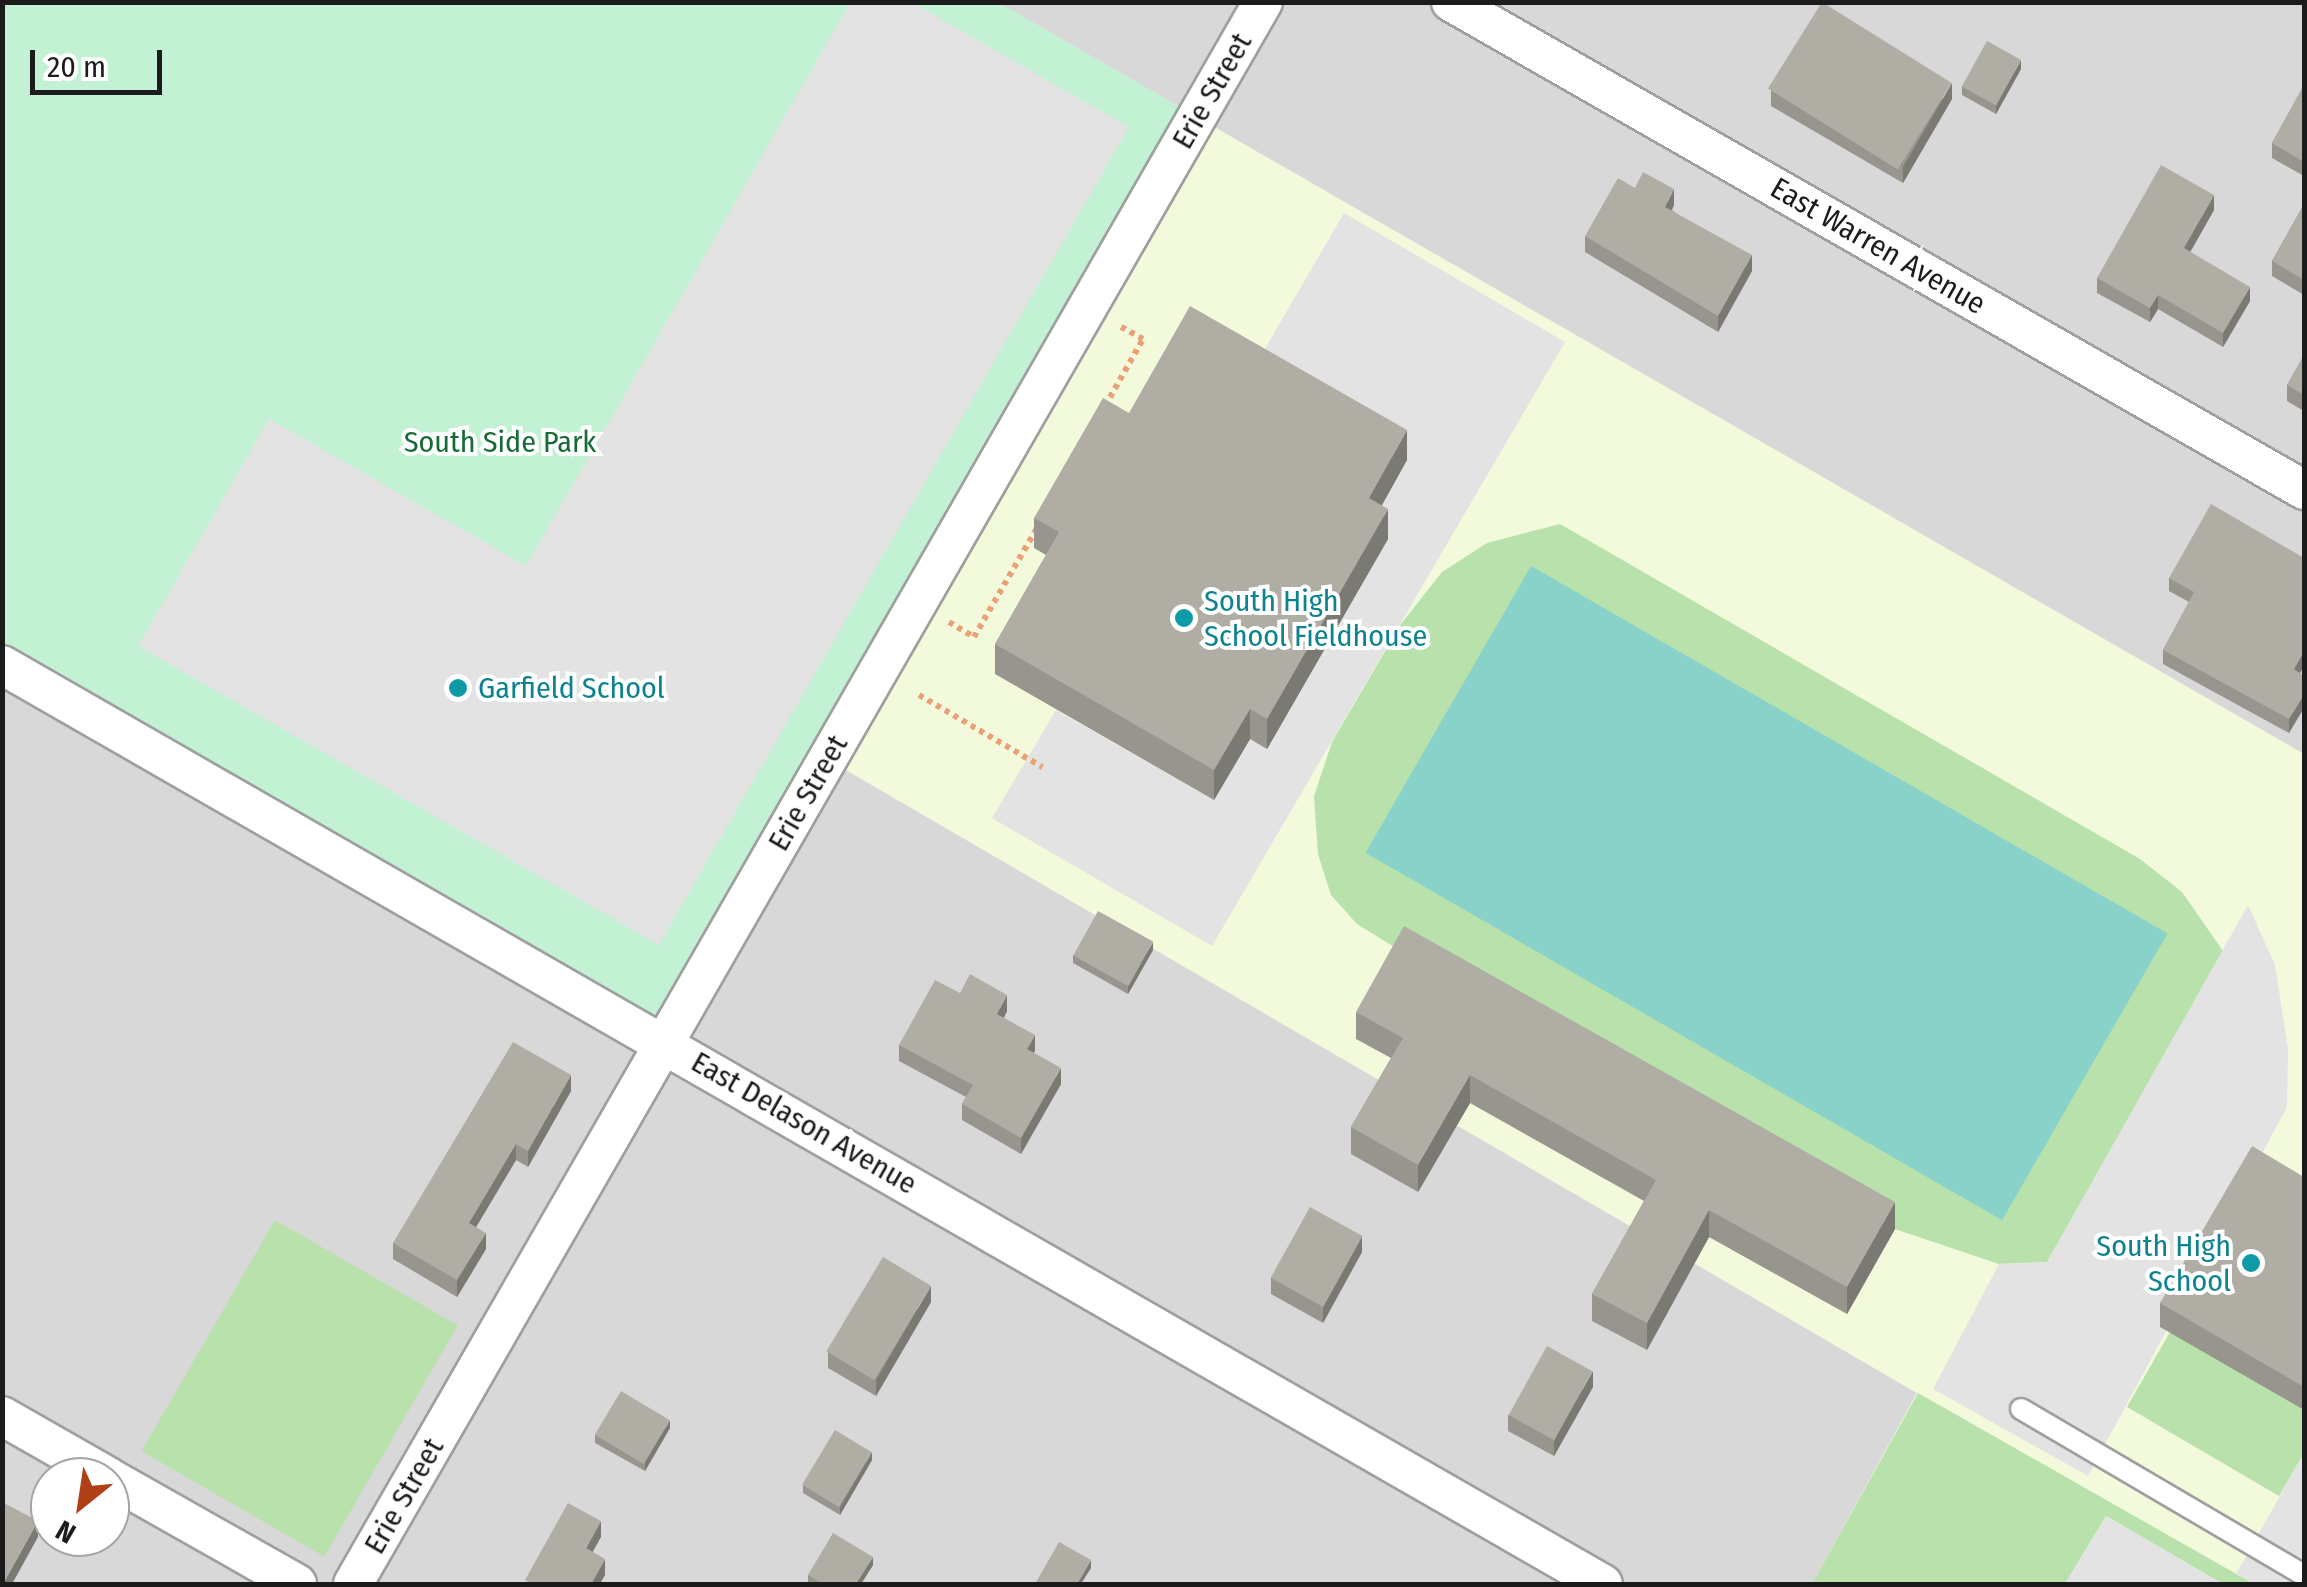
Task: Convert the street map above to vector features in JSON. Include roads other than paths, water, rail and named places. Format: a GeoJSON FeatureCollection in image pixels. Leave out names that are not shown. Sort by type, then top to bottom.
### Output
{"type":"FeatureCollection","features":[{"type":"Feature","properties":{"kind":"street","name":"Erie Street"},"geometry":{"type":"LineString","coordinates":[[353,1584],[1263,2]]}},
{"type":"Feature","properties":{"kind":"street","name":"East Warren Avenue"},"geometry":{"type":"LineString","coordinates":[[1451,2],[2304,490]]}},
{"type":"Feature","properties":{"kind":"street","name":"East Delason Avenue"},"geometry":{"type":"LineString","coordinates":[[2,665],[1603,1584]]}},
{"type":"Feature","properties":{"kind":"street"},"geometry":{"type":"LineString","coordinates":[[2,1416],[74,1457]]}},
{"type":"Feature","properties":{"kind":"street"},"geometry":{"type":"LineString","coordinates":[[130,1489],[297,1584]]}},
{"type":"Feature","properties":{"kind":"lane"},"geometry":{"type":"LineString","coordinates":[[2021,1409],[2304,1575]]}},
{"type":"Feature","properties":{"kind":"place","name":"South High School Fieldhouse"},"geometry":{"type":"Point","coordinates":[1184,618]}},
{"type":"Feature","properties":{"kind":"place","name":"Garfield School"},"geometry":{"type":"Point","coordinates":[458,688]}},
{"type":"Feature","properties":{"kind":"place","name":"South High School"},"geometry":{"type":"Point","coordinates":[2251,1263]}},
{"type":"Feature","properties":{"kind":"park label","name":"South Side Park"},"geometry":{"type":"Point","coordinates":[500,442]}}]}
